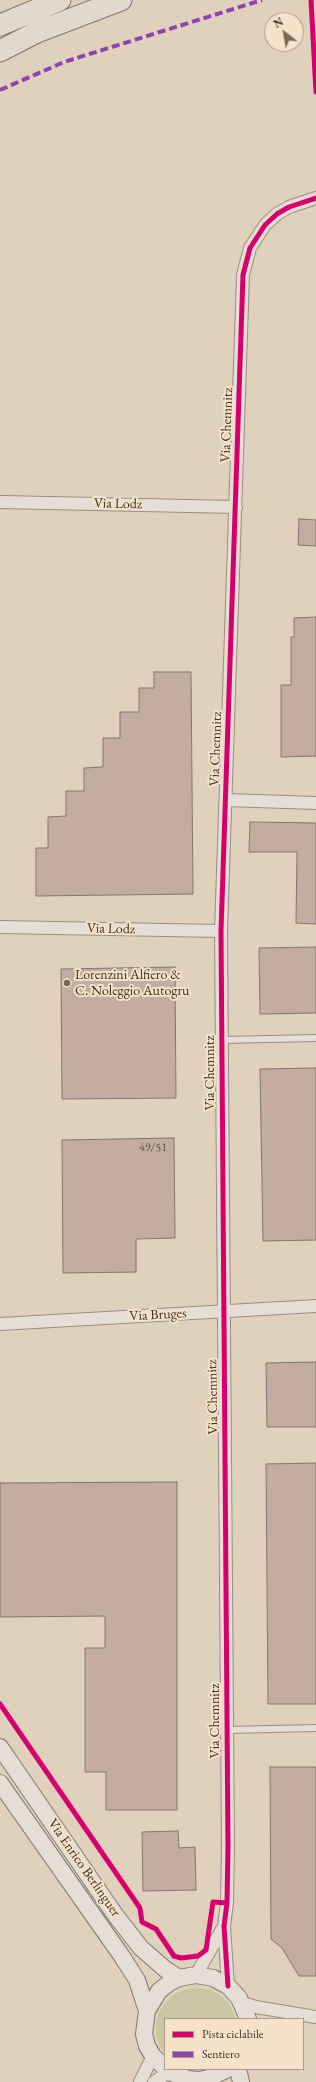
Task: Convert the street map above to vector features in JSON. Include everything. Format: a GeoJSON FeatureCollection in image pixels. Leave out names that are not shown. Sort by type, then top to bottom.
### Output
{"type":"FeatureCollection","features":[{"type":"Feature","properties":{"kind":"highway"},"geometry":{"type":"LineString","coordinates":[[0,25],[60,0]]}},
{"type":"Feature","properties":{"kind":"highway"},"geometry":{"type":"LineString","coordinates":[[0,51],[36,32],[121,0]]}},
{"type":"Feature","properties":{"kind":"main road","name":"Via Enrico Berlinguer"},"geometry":{"type":"LineString","coordinates":[[0,1747],[116,1916],[141,1948],[165,1969],[179,1978]]}},
{"type":"Feature","properties":{"kind":"main road","name":"Via Enrico Berlinguer"},"geometry":{"type":"LineString","coordinates":[[0,1783],[121,1955],[136,1980],[147,2011]]}},
{"type":"Feature","properties":{"kind":"main road","name":"Via Enrico Berlinguer"},"geometry":{"type":"LineString","coordinates":[[164,2067],[153,2056],[144,2034],[147,2011],[159,1990],[179,1978],[196,1975],[213,1978],[228,1986],[242,2003],[248,2018]]}},
{"type":"Feature","properties":{"kind":"main road","name":"Via Enrico Berlinguer"},"geometry":{"type":"LineString","coordinates":[[169,2072],[183,2078],[199,2081],[226,2070]]}},
{"type":"Feature","properties":{"kind":"main road"},"geometry":{"type":"LineString","coordinates":[[238,2070],[241,2082]]}},
{"type":"Feature","properties":{"kind":"street","name":"Via Chemnitz"},"geometry":{"type":"LineString","coordinates":[[228,1986],[224,1926],[227,1903],[228,1730],[221,931],[245,263],[256,236],[277,214],[289,207],[316,198]]}},
{"type":"Feature","properties":{"kind":"street","name":"Via Lodz"},"geometry":{"type":"LineString","coordinates":[[0,502],[236,507]]}},
{"type":"Feature","properties":{"kind":"street"},"geometry":{"type":"LineString","coordinates":[[226,800],[316,804]]}},
{"type":"Feature","properties":{"kind":"street","name":"Via Lodz"},"geometry":{"type":"LineString","coordinates":[[0,927],[221,931]]}},
{"type":"Feature","properties":{"kind":"street","name":"Via Bruges"},"geometry":{"type":"LineString","coordinates":[[0,1324],[316,1306]]}},
{"type":"Feature","properties":{"kind":"street","name":"Via Chemnitz"},"geometry":{"type":"LineString","coordinates":[[196,1975],[224,1926]]}},
{"type":"Feature","properties":{"kind":"street"},"geometry":{"type":"LineString","coordinates":[[242,2003],[256,2007],[316,2017]]}},
{"type":"Feature","properties":{"kind":"street"},"geometry":{"type":"LineString","coordinates":[[304,2021],[316,2017]]}},
{"type":"Feature","properties":{"kind":"street"},"geometry":{"type":"LineString","coordinates":[[140,2082],[153,2056]]}},
{"type":"Feature","properties":{"kind":"street"},"geometry":{"type":"LineString","coordinates":[[154,2082],[169,2072]]}},
{"type":"Feature","properties":{"kind":"lane"},"geometry":{"type":"LineString","coordinates":[[222,1040],[316,1038]]}},
{"type":"Feature","properties":{"kind":"lane"},"geometry":{"type":"LineString","coordinates":[[228,1730],[316,1728]]}},
{"type":"Feature","properties":{"kind":"shaded area"},"geometry":{"type":"Polygon","coordinates":[[[199,1988],[211,1990],[221,1996],[230,2005],[236,2018],[164,2018],[164,2052],[160,2047],[156,2035],[156,2023],[159,2012],[166,2002],[175,1994],[186,1989],[199,1988]]]}},
{"type":"Feature","properties":{"kind":"building"},"geometry":{"type":"Polygon","coordinates":[[[299,519],[316,520],[316,546],[298,545],[299,519]]]}},
{"type":"Feature","properties":{"kind":"building"},"geometry":{"type":"Polygon","coordinates":[[[316,617],[316,756],[281,757],[281,685],[291,685],[291,637],[294,637],[294,618],[316,617]]]}},
{"type":"Feature","properties":{"kind":"building"},"geometry":{"type":"Polygon","coordinates":[[[154,672],[191,672],[193,894],[36,896],[36,848],[48,848],[48,817],[66,816],[66,791],[84,791],[84,768],[103,767],[103,738],[120,738],[120,712],[139,712],[139,688],[154,688],[154,672]]]}},
{"type":"Feature","properties":{"kind":"building"},"geometry":{"type":"Polygon","coordinates":[[[250,822],[316,823],[316,924],[296,923],[297,852],[249,852],[250,822]]]}},
{"type":"Feature","properties":{"kind":"building"},"geometry":{"type":"Polygon","coordinates":[[[316,947],[316,1013],[260,1014],[259,948],[316,947]]]}},
{"type":"Feature","properties":{"kind":"building"},"geometry":{"type":"Polygon","coordinates":[[[175,967],[176,1098],[62,1099],[61,969],[175,967]]]}},
{"type":"Feature","properties":{"kind":"building"},"geometry":{"type":"Polygon","coordinates":[[[316,1068],[316,1240],[263,1241],[260,1069],[316,1068]]]}},
{"type":"Feature","properties":{"kind":"building"},"geometry":{"type":"Polygon","coordinates":[[[174,1138],[175,1238],[136,1239],[136,1272],[63,1273],[62,1140],[174,1138]]]}},
{"type":"Feature","properties":{"kind":"building"},"geometry":{"type":"Polygon","coordinates":[[[316,1362],[316,1427],[267,1427],[266,1363],[316,1362]]]}},
{"type":"Feature","properties":{"kind":"building"},"geometry":{"type":"Polygon","coordinates":[[[316,1463],[316,1704],[268,1704],[266,1464],[316,1463]]]}},
{"type":"Feature","properties":{"kind":"building"},"geometry":{"type":"Polygon","coordinates":[[[177,1482],[177,1810],[106,1810],[106,1772],[85,1772],[85,1648],[105,1648],[105,1616],[0,1617],[0,1483],[177,1482]]]}},
{"type":"Feature","properties":{"kind":"building"},"geometry":{"type":"Polygon","coordinates":[[[270,1767],[316,1767],[316,1976],[299,1976],[282,1948],[271,1939],[270,1767]]]}},
{"type":"Feature","properties":{"kind":"building"},"geometry":{"type":"Polygon","coordinates":[[[178,1831],[179,1848],[195,1847],[196,1890],[143,1891],[142,1832],[178,1831]]]}},
{"type":"Feature","properties":{"kind":"marked path"},"geometry":{"type":"LineString","coordinates":[[0,90],[64,62],[262,0]]}},
{"type":"Feature","properties":{"kind":"cycle path"},"geometry":{"type":"LineString","coordinates":[[311,0],[316,92]]}},
{"type":"Feature","properties":{"kind":"cycle path"},"geometry":{"type":"LineString","coordinates":[[228,1986],[224,1926],[227,1903],[228,1846],[221,931],[243,275],[250,248],[265,225],[277,214],[289,207],[316,198]]}},
{"type":"Feature","properties":{"kind":"cycle path"},"geometry":{"type":"LineString","coordinates":[[0,1704],[140,1908],[142,1922],[156,1929],[174,1956],[181,1958],[198,1956],[206,1950],[213,1902],[227,1903]]}},
{"type":"Feature","properties":{"kind":"place","name":"Lorenzini Alfiero & C. Noleggio Autogru"},"geometry":{"type":"Point","coordinates":[67,983]}}]}
